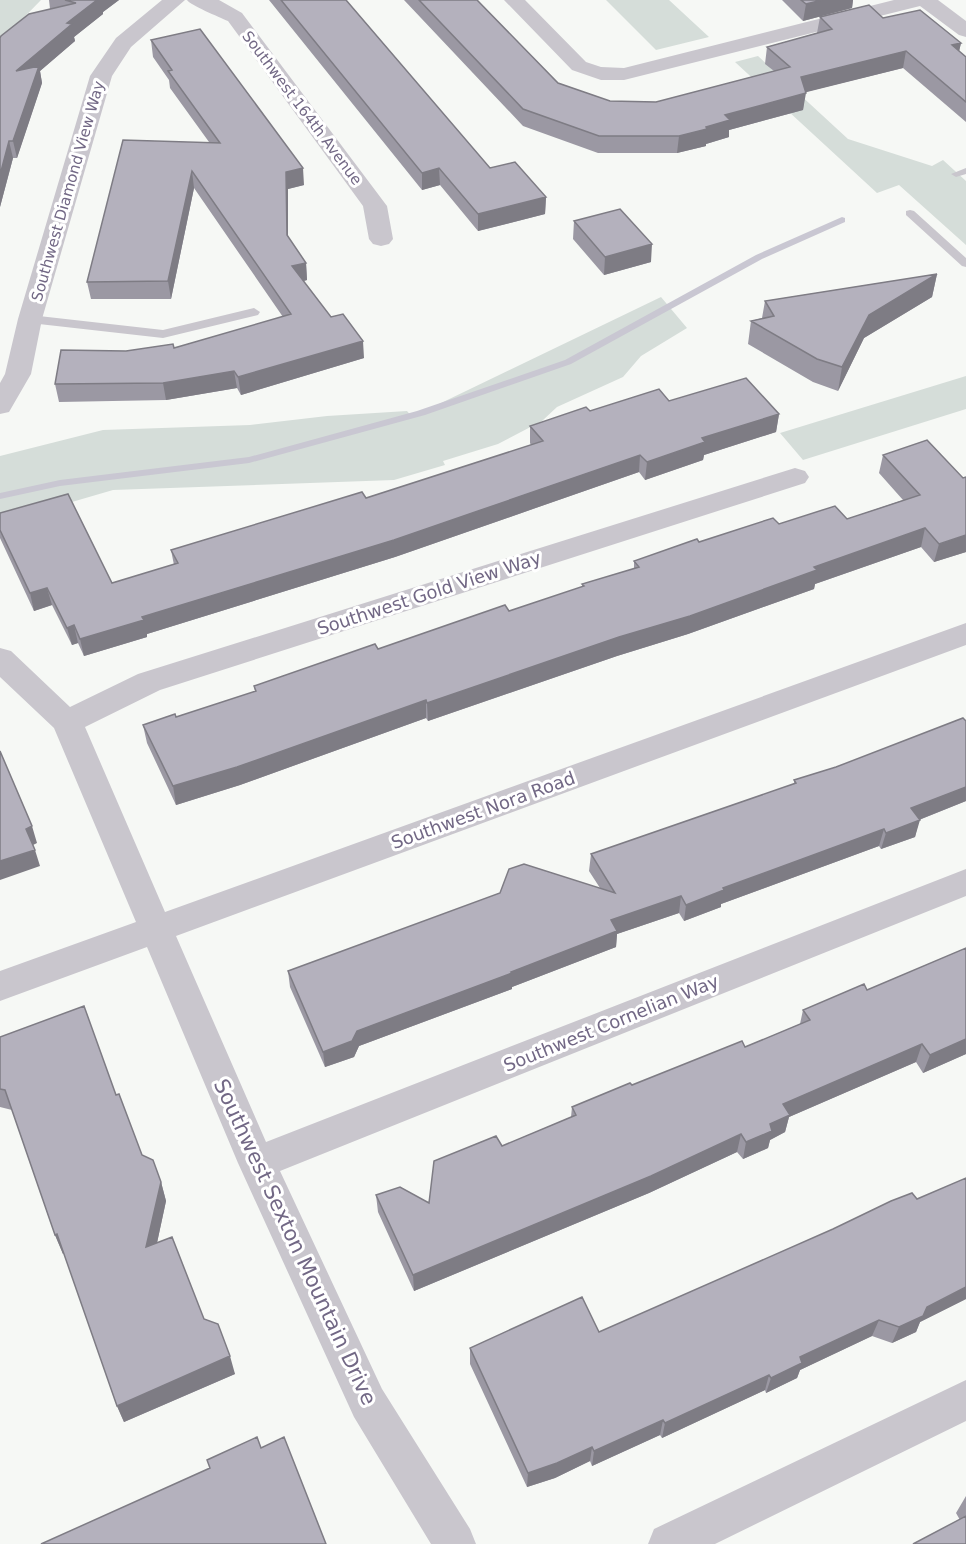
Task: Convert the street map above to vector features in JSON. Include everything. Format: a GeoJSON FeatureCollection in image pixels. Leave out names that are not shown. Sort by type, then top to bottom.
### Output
{"type":"FeatureCollection","features":[{"type":"Feature","properties":{"kind":"street","name":"Southwest Diamond View Way"},"geometry":{"type":"LineString","coordinates":[[0,406],[18,374],[30,319],[107,63],[141,25],[175,0]]}},
{"type":"Feature","properties":{"kind":"street","name":"Southwest 164th Avenue"},"geometry":{"type":"LineString","coordinates":[[197,0],[214,5],[235,17],[375,206],[381,239]]}},
{"type":"Feature","properties":{"kind":"street"},"geometry":{"type":"LineString","coordinates":[[514,0],[579,66],[591,73],[605,75],[624,74],[918,0]]}},
{"type":"Feature","properties":{"kind":"street"},"geometry":{"type":"LineString","coordinates":[[925,0],[966,31]]}},
{"type":"Feature","properties":{"kind":"street","name":"Southwest Gold View Way"},"geometry":{"type":"LineString","coordinates":[[67,722],[149,682],[795,477]]}},
{"type":"Feature","properties":{"kind":"street","name":"Southwest Nora Road"},"geometry":{"type":"LineString","coordinates":[[0,986],[966,634]]}},
{"type":"Feature","properties":{"kind":"street"},"geometry":{"type":"LineString","coordinates":[[0,658],[67,722],[155,929]]}},
{"type":"Feature","properties":{"kind":"street","name":"Southwest Cornelian Way"},"geometry":{"type":"LineString","coordinates":[[257,1164],[966,882]]}},
{"type":"Feature","properties":{"kind":"street","name":"Southwest Sexton Mountain Drive"},"geometry":{"type":"LineString","coordinates":[[155,929],[257,1164],[368,1403],[455,1544]]}},
{"type":"Feature","properties":{"kind":"street"},"geometry":{"type":"LineString","coordinates":[[669,1544],[966,1400]]}},
{"type":"Feature","properties":{"kind":"lane"},"geometry":{"type":"LineString","coordinates":[[910,213],[966,264]]}},
{"type":"Feature","properties":{"kind":"lane"},"geometry":{"type":"LineString","coordinates":[[30,319],[163,334],[254,312]]}},
{"type":"Feature","properties":{"kind":"shaded area"},"geometry":{"type":"Polygon","coordinates":[[[0,0],[41,0],[0,42],[0,0]]]}},
{"type":"Feature","properties":{"kind":"shaded area"},"geometry":{"type":"Polygon","coordinates":[[[606,0],[669,0],[709,37],[656,50],[606,0]]]}},
{"type":"Feature","properties":{"kind":"shaded area"},"geometry":{"type":"Polygon","coordinates":[[[758,56],[848,139],[932,166],[943,160],[966,181],[966,245],[899,185],[877,193],[735,62],[758,56]]]}},
{"type":"Feature","properties":{"kind":"shaded area"},"geometry":{"type":"Polygon","coordinates":[[[661,297],[687,328],[641,356],[623,377],[557,407],[542,421],[498,444],[443,461],[445,465],[394,480],[113,490],[0,523],[0,456],[103,430],[250,425],[327,416],[407,411],[412,417],[661,297]]]}},
{"type":"Feature","properties":{"kind":"shaded area"},"geometry":{"type":"Polygon","coordinates":[[[966,376],[966,409],[803,460],[780,433],[966,376]]]}},
{"type":"Feature","properties":{"kind":"building"},"geometry":{"type":"Polygon","coordinates":[[[65,0],[97,0],[67,23],[72,24],[16,71],[39,66],[13,141],[9,141],[0,175],[0,38],[29,14],[76,3],[65,0]]]}},
{"type":"Feature","properties":{"kind":"building"},"geometry":{"type":"Polygon","coordinates":[[[281,0],[346,0],[490,168],[515,162],[546,197],[478,214],[439,168],[422,173],[281,0]]]}},
{"type":"Feature","properties":{"kind":"building"},"geometry":{"type":"Polygon","coordinates":[[[419,0],[477,0],[558,83],[610,101],[656,102],[790,67],[767,47],[832,29],[820,17],[869,5],[883,18],[920,10],[961,43],[952,45],[966,57],[966,102],[906,51],[801,77],[806,93],[725,115],[730,120],[706,127],[707,129],[679,136],[599,136],[523,109],[419,0]]]}},
{"type":"Feature","properties":{"kind":"building"},"geometry":{"type":"Polygon","coordinates":[[[801,0],[822,0],[806,4],[801,0]]]}},
{"type":"Feature","properties":{"kind":"building"},"geometry":{"type":"Polygon","coordinates":[[[200,29],[303,168],[286,172],[287,235],[306,263],[292,266],[331,317],[343,314],[363,341],[238,377],[234,371],[163,383],[55,384],[61,350],[126,351],[173,344],[174,348],[291,314],[192,171],[168,281],[87,282],[123,140],[220,143],[168,71],[172,70],[151,40],[200,29]]]}},
{"type":"Feature","properties":{"kind":"building"},"geometry":{"type":"Polygon","coordinates":[[[620,209],[652,244],[605,257],[574,221],[620,209]]]}},
{"type":"Feature","properties":{"kind":"building"},"geometry":{"type":"Polygon","coordinates":[[[937,274],[869,315],[842,367],[817,359],[751,321],[774,316],[765,301],[937,274]]]}},
{"type":"Feature","properties":{"kind":"building"},"geometry":{"type":"Polygon","coordinates":[[[746,378],[779,414],[702,438],[705,442],[647,462],[640,455],[394,540],[142,617],[144,620],[80,639],[74,625],[67,628],[47,588],[30,593],[0,530],[0,513],[68,494],[112,583],[178,563],[171,550],[362,492],[366,498],[543,441],[530,426],[586,407],[590,411],[659,389],[669,401],[746,378]]]}},
{"type":"Feature","properties":{"kind":"building"},"geometry":{"type":"Polygon","coordinates":[[[927,440],[963,478],[966,477],[966,535],[939,544],[925,528],[814,567],[817,570],[690,616],[619,637],[427,703],[426,700],[237,767],[173,786],[143,725],[175,714],[176,717],[256,691],[254,686],[375,644],[378,649],[505,605],[509,611],[584,586],[582,584],[639,567],[634,561],[697,539],[699,542],[773,518],[779,524],[835,506],[847,519],[920,495],[883,455],[927,440]]]}},
{"type":"Feature","properties":{"kind":"building"},"geometry":{"type":"Polygon","coordinates":[[[963,718],[966,721],[966,787],[911,808],[920,820],[886,833],[884,829],[723,888],[724,890],[686,905],[681,896],[611,920],[617,931],[357,1031],[352,1041],[323,1052],[288,971],[500,893],[509,869],[524,864],[615,893],[591,854],[796,783],[794,780],[836,767],[963,718]]]}},
{"type":"Feature","properties":{"kind":"building"},"geometry":{"type":"Polygon","coordinates":[[[0,751],[32,826],[26,829],[35,850],[0,861],[0,751]]]}},
{"type":"Feature","properties":{"kind":"building"},"geometry":{"type":"Polygon","coordinates":[[[966,948],[966,1039],[930,1055],[922,1044],[783,1104],[790,1115],[770,1124],[772,1131],[746,1142],[741,1134],[651,1176],[413,1275],[376,1195],[400,1187],[429,1203],[434,1161],[496,1136],[502,1146],[576,1115],[572,1107],[742,1041],[745,1047],[810,1020],[803,1010],[864,984],[867,990],[966,948]]]}},
{"type":"Feature","properties":{"kind":"building"},"geometry":{"type":"Polygon","coordinates":[[[84,1006],[116,1095],[119,1094],[142,1155],[153,1160],[161,1182],[146,1247],[172,1237],[204,1319],[218,1324],[230,1356],[117,1406],[5,1090],[0,1089],[0,1037],[84,1006]]]}},
{"type":"Feature","properties":{"kind":"building"},"geometry":{"type":"Polygon","coordinates":[[[966,1178],[966,1287],[927,1307],[923,1316],[899,1327],[879,1320],[800,1357],[802,1363],[771,1378],[769,1375],[665,1423],[663,1420],[594,1451],[592,1447],[528,1473],[470,1348],[582,1297],[599,1332],[833,1229],[891,1201],[912,1193],[917,1199],[966,1178]]]}},
{"type":"Feature","properties":{"kind":"building"},"geometry":{"type":"Polygon","coordinates":[[[257,1437],[261,1448],[284,1437],[326,1544],[41,1544],[210,1468],[207,1460],[257,1437]]]}},
{"type":"Feature","properties":{"kind":"building"},"geometry":{"type":"Polygon","coordinates":[[[966,1516],[966,1544],[913,1544],[966,1516]]]}},
{"type":"Feature","properties":{"kind":"waterway"},"geometry":{"type":"LineString","coordinates":[[0,496],[60,483],[249,460],[421,413],[568,362],[759,257],[842,220]]}}]}
